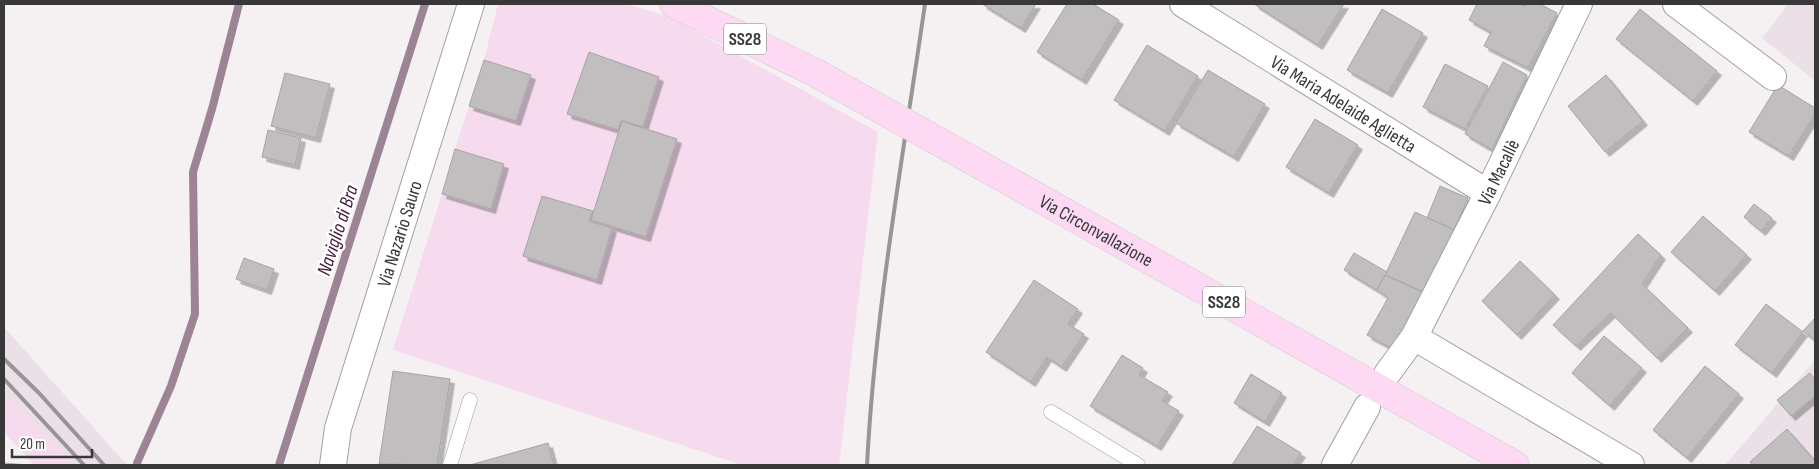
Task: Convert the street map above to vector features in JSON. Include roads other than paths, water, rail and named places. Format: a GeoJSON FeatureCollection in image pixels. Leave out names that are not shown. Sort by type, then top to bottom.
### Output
{"type":"FeatureCollection","features":[{"type":"Feature","properties":{"kind":"main road","name":"Via Circonvallazione"},"geometry":{"type":"LineString","coordinates":[[674,4],[816,74],[1515,465]]}},
{"type":"Feature","properties":{"kind":"street","name":"Via Nazario Sauro"},"geometry":{"type":"LineString","coordinates":[[333,465],[338,428],[471,4]]}},
{"type":"Feature","properties":{"kind":"street","name":"Via Macallè"},"geometry":{"type":"LineString","coordinates":[[1387,374],[1414,337],[1488,193],[1579,4]]}},
{"type":"Feature","properties":{"kind":"street"},"geometry":{"type":"LineString","coordinates":[[1676,4],[1772,77]]}},
{"type":"Feature","properties":{"kind":"street","name":"Via Maria Adelaide Aglietta"},"geometry":{"type":"LineString","coordinates":[[1193,7],[1488,193]]}},
{"type":"Feature","properties":{"kind":"street"},"geometry":{"type":"LineString","coordinates":[[1414,337],[1631,465]]}},
{"type":"Feature","properties":{"kind":"street"},"geometry":{"type":"LineString","coordinates":[[1336,465],[1367,408]]}},
{"type":"Feature","properties":{"kind":"lane"},"geometry":{"type":"LineString","coordinates":[[450,465],[470,400]]}},
{"type":"Feature","properties":{"kind":"lane"},"geometry":{"type":"LineString","coordinates":[[1052,412],[1138,465]]}},
{"type":"Feature","properties":{"kind":"waterway"},"geometry":{"type":"LineString","coordinates":[[137,463],[171,386],[195,314],[193,172],[212,109],[239,4]]}},
{"type":"Feature","properties":{"kind":"waterway","name":"Naviglio di Bra"},"geometry":{"type":"LineString","coordinates":[[279,465],[425,4]]}},
{"type":"Feature","properties":{"kind":"railway"},"geometry":{"type":"LineString","coordinates":[[867,465],[876,350],[883,292],[925,4]]}},
{"type":"Feature","properties":{"kind":"railway"},"geometry":{"type":"LineString","coordinates":[[4,359],[39,393],[104,465]]}},
{"type":"Feature","properties":{"kind":"railway"},"geometry":{"type":"LineString","coordinates":[[4,379],[84,465]]}}]}
